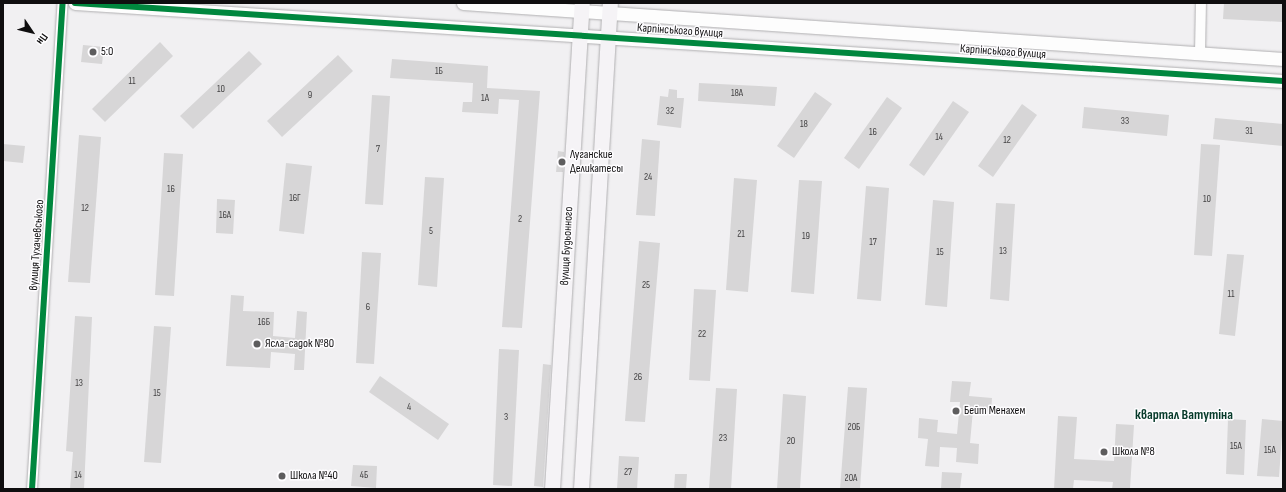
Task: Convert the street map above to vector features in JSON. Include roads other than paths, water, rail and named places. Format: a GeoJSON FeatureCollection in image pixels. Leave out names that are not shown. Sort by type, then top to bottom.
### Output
{"type":"FeatureCollection","features":[{"type":"Feature","properties":{"kind":"main road","name":"вулиця Будьонного"},"geometry":{"type":"LineString","coordinates":[[552,489],[581,7]]}},
{"type":"Feature","properties":{"kind":"main road"},"geometry":{"type":"LineString","coordinates":[[581,489],[610,8]]}},
{"type":"Feature","properties":{"kind":"street","name":"вулиця Тухачевського"},"geometry":{"type":"LineString","coordinates":[[32,489],[62,3]]}},
{"type":"Feature","properties":{"kind":"street","name":"Карпінського вулиця"},"geometry":{"type":"LineString","coordinates":[[75,3],[1283,81]]}},
{"type":"Feature","properties":{"kind":"street","name":"Карпінського вулиця"},"geometry":{"type":"LineString","coordinates":[[463,3],[610,8],[1283,59]]}},
{"type":"Feature","properties":{"kind":"street"},"geometry":{"type":"LineString","coordinates":[[1200,53],[1201,3]]}},
{"type":"Feature","properties":{"kind":"place","name":"5:0"},"geometry":{"type":"Point","coordinates":[93,52]}},
{"type":"Feature","properties":{"kind":"place","name":"Луганские Деликатесы"},"geometry":{"type":"Point","coordinates":[562,162]}},
{"type":"Feature","properties":{"kind":"place","name":"Ясла-садок №80"},"geometry":{"type":"Point","coordinates":[257,344]}},
{"type":"Feature","properties":{"kind":"place","name":"Бейт Менахем"},"geometry":{"type":"Point","coordinates":[956,411]}},
{"type":"Feature","properties":{"kind":"place","name":"Школа №8"},"geometry":{"type":"Point","coordinates":[1104,452]}},
{"type":"Feature","properties":{"kind":"place","name":"Школа №40"},"geometry":{"type":"Point","coordinates":[282,476]}},
{"type":"Feature","properties":{"kind":"district","name":"квартал Ватутіна"},"geometry":{"type":"Point","coordinates":[1184,415]}}]}
